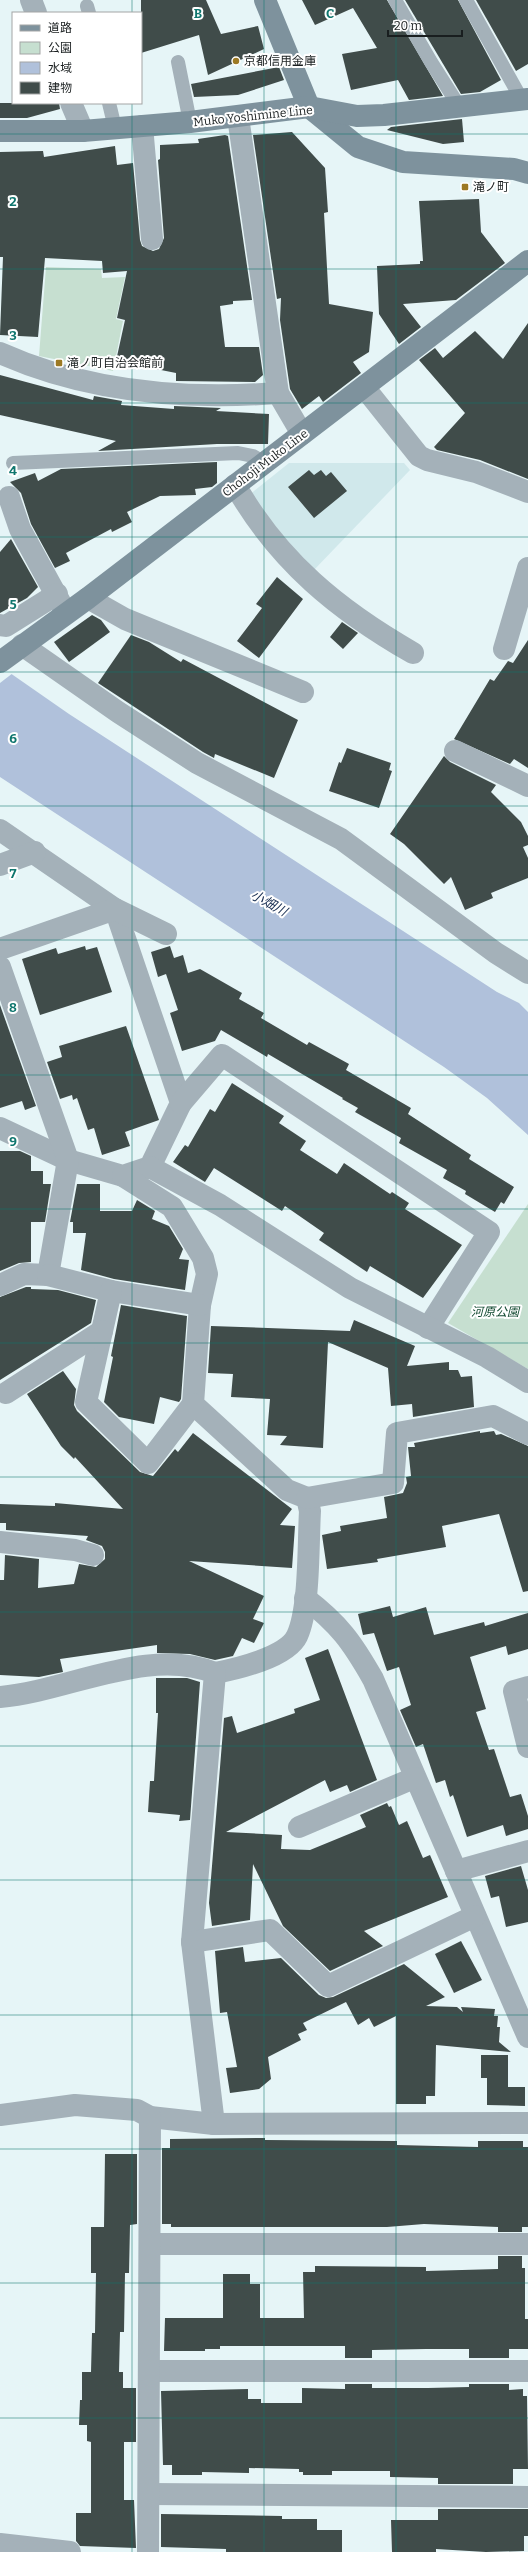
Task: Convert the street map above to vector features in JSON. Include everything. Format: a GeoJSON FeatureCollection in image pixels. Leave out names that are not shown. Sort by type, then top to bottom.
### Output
{"type":"FeatureCollection","features":[{"type":"Feature","properties":{"kind":"main road"},"geometry":{"type":"LineString","coordinates":[[267,1],[309,107],[358,147],[403,162],[514,169],[528,173]]}},
{"type":"Feature","properties":{"kind":"main road","name":"Muko Yoshimine Line"},"geometry":{"type":"LineString","coordinates":[[0,131],[83,131],[238,117],[309,107],[357,116],[384,115],[525,100]]}},
{"type":"Feature","properties":{"kind":"main road","name":"Chohoji Muko Line"},"geometry":{"type":"LineString","coordinates":[[0,662],[22,645],[61,604],[88,598],[528,261]]}},
{"type":"Feature","properties":{"kind":"street"},"geometry":{"type":"LineString","coordinates":[[31,0],[36,12]]}},
{"type":"Feature","properties":{"kind":"street"},"geometry":{"type":"LineString","coordinates":[[71,104],[83,131]]}},
{"type":"Feature","properties":{"kind":"street"},"geometry":{"type":"LineString","coordinates":[[238,117],[278,393],[302,434]]}},
{"type":"Feature","properties":{"kind":"street"},"geometry":{"type":"LineString","coordinates":[[142,126],[152,239]]}},
{"type":"Feature","properties":{"kind":"street"},"geometry":{"type":"LineString","coordinates":[[0,353],[31,366],[75,380],[145,392],[212,396],[278,393]]}},
{"type":"Feature","properties":{"kind":"street"},"geometry":{"type":"LineString","coordinates":[[364,387],[419,456],[427,460],[476,472],[528,492]]}},
{"type":"Feature","properties":{"kind":"street"},"geometry":{"type":"LineString","coordinates":[[235,485],[269,536],[312,582],[360,621],[413,653]]}},
{"type":"Feature","properties":{"kind":"street"},"geometry":{"type":"LineString","coordinates":[[0,625],[6,626],[61,604],[20,529],[9,497]]}},
{"type":"Feature","properties":{"kind":"street"},"geometry":{"type":"LineString","coordinates":[[504,649],[528,568]]}},
{"type":"Feature","properties":{"kind":"street"},"geometry":{"type":"LineString","coordinates":[[88,598],[125,619],[303,692]]}},
{"type":"Feature","properties":{"kind":"street"},"geometry":{"type":"LineString","coordinates":[[22,645],[118,712],[196,763],[341,839],[496,953],[528,973]]}},
{"type":"Feature","properties":{"kind":"street"},"geometry":{"type":"LineString","coordinates":[[455,751],[528,786]]}},
{"type":"Feature","properties":{"kind":"street"},"geometry":{"type":"LineString","coordinates":[[0,830],[35,852],[114,909],[166,934]]}},
{"type":"Feature","properties":{"kind":"street"},"geometry":{"type":"LineString","coordinates":[[0,865],[35,852]]}},
{"type":"Feature","properties":{"kind":"street"},"geometry":{"type":"LineString","coordinates":[[0,949],[114,909]]}},
{"type":"Feature","properties":{"kind":"street"},"geometry":{"type":"LineString","coordinates":[[114,909],[181,1103]]}},
{"type":"Feature","properties":{"kind":"street"},"geometry":{"type":"LineString","coordinates":[[0,967],[68,1160],[48,1275]]}},
{"type":"Feature","properties":{"kind":"street"},"geometry":{"type":"LineString","coordinates":[[123,1176],[150,1167],[181,1103],[222,1056],[489,1232],[428,1328]]}},
{"type":"Feature","properties":{"kind":"street"},"geometry":{"type":"LineString","coordinates":[[0,1128],[68,1160],[123,1176],[172,1207],[203,1258],[207,1274],[200,1305],[193,1404],[148,1463],[86,1402],[111,1291]]}},
{"type":"Feature","properties":{"kind":"street"},"geometry":{"type":"LineString","coordinates":[[150,1167],[220,1205],[350,1288],[487,1357],[528,1382]]}},
{"type":"Feature","properties":{"kind":"street"},"geometry":{"type":"LineString","coordinates":[[0,1284],[24,1274],[48,1275],[111,1291],[200,1305]]}},
{"type":"Feature","properties":{"kind":"street"},"geometry":{"type":"LineString","coordinates":[[6,1393],[102,1331]]}},
{"type":"Feature","properties":{"kind":"street"},"geometry":{"type":"LineString","coordinates":[[193,1404],[287,1490],[307,1498],[393,1483],[397,1434],[493,1416],[528,1434]]}},
{"type":"Feature","properties":{"kind":"street"},"geometry":{"type":"LineString","coordinates":[[0,1697],[151,1665],[191,1665],[215,1673],[255,1663],[287,1647],[297,1637],[305,1598],[310,1511],[307,1498]]}},
{"type":"Feature","properties":{"kind":"street"},"geometry":{"type":"LineString","coordinates":[[0,1542],[75,1550],[93,1555]]}},
{"type":"Feature","properties":{"kind":"street"},"geometry":{"type":"LineString","coordinates":[[305,1598],[329,1616],[352,1642],[373,1679],[414,1778],[476,1916],[520,2001],[528,2037]]}},
{"type":"Feature","properties":{"kind":"street"},"geometry":{"type":"LineString","coordinates":[[214,2124],[192,1942],[215,1673]]}},
{"type":"Feature","properties":{"kind":"street"},"geometry":{"type":"LineString","coordinates":[[528,1687],[514,1691],[528,1747]]}},
{"type":"Feature","properties":{"kind":"street"},"geometry":{"type":"LineString","coordinates":[[299,1827],[414,1778]]}},
{"type":"Feature","properties":{"kind":"street"},"geometry":{"type":"LineString","coordinates":[[456,1871],[528,1851]]}},
{"type":"Feature","properties":{"kind":"street"},"geometry":{"type":"LineString","coordinates":[[192,1942],[270,1930],[328,1986],[476,1916]]}},
{"type":"Feature","properties":{"kind":"street"},"geometry":{"type":"LineString","coordinates":[[0,2115],[75,2105],[137,2110],[150,2117],[214,2124],[528,2123]]}},
{"type":"Feature","properties":{"kind":"street"},"geometry":{"type":"LineString","coordinates":[[148,2552],[150,2117]]}},
{"type":"Feature","properties":{"kind":"street"},"geometry":{"type":"LineString","coordinates":[[150,2244],[528,2244]]}},
{"type":"Feature","properties":{"kind":"street"},"geometry":{"type":"LineString","coordinates":[[149,2371],[528,2371]]}},
{"type":"Feature","properties":{"kind":"street"},"geometry":{"type":"LineString","coordinates":[[149,2494],[528,2497]]}},
{"type":"Feature","properties":{"kind":"street"},"geometry":{"type":"LineString","coordinates":[[0,2544],[70,2552]]}},
{"type":"Feature","properties":{"kind":"lane"},"geometry":{"type":"LineString","coordinates":[[395,0],[431,62],[460,106]]}},
{"type":"Feature","properties":{"kind":"lane"},"geometry":{"type":"LineString","coordinates":[[466,0],[525,100]]}},
{"type":"Feature","properties":{"kind":"lane"},"geometry":{"type":"LineString","coordinates":[[178,62],[190,122]]}},
{"type":"Feature","properties":{"kind":"lane"},"geometry":{"type":"LineString","coordinates":[[109,104],[115,128]]}},
{"type":"Feature","properties":{"kind":"lane"},"geometry":{"type":"LineString","coordinates":[[13,463],[238,453],[253,456],[265,463]]}},
{"type":"Feature","properties":{"kind":"shaded area"},"geometry":{"type":"Polygon","coordinates":[[[289,463],[404,463],[410,470],[313,571],[249,495],[289,463]]]}},
{"type":"Feature","properties":{"kind":"green space"},"geometry":{"type":"Polygon","coordinates":[[[46,267],[101,269],[102,278],[125,277],[116,319],[123,321],[113,371],[39,356],[46,267]]]}},
{"type":"Feature","properties":{"kind":"green space","name":"河原公園"},"geometry":{"type":"Polygon","coordinates":[[[528,1204],[528,1369],[448,1323],[528,1204]]]}},
{"type":"Feature","properties":{"kind":"water","name":"小畑川"},"geometry":{"type":"Polygon","coordinates":[[[0,666],[69,714],[497,992],[519,1003],[528,1012],[528,1135],[487,1098],[444,1067],[0,777],[0,666]]]}},
{"type":"Feature","properties":{"kind":"pier"},"geometry":{"type":"Polygon","coordinates":[[[0,664],[13,673],[0,683],[0,664]]]}},
{"type":"Feature","properties":{"kind":"building"},"geometry":{"type":"Polygon","coordinates":[[[141,0],[206,0],[221,34],[258,26],[264,49],[208,75],[199,35],[142,53],[141,0]]]}},
{"type":"Feature","properties":{"kind":"building"},"geometry":{"type":"Polygon","coordinates":[[[302,0],[387,0],[443,96],[409,100],[398,80],[351,90],[342,54],[377,48],[353,8],[315,25],[302,0]]]}},
{"type":"Feature","properties":{"kind":"building"},"geometry":{"type":"Polygon","coordinates":[[[405,0],[458,0],[501,80],[480,92],[461,94],[405,0]]]}},
{"type":"Feature","properties":{"kind":"building"},"geometry":{"type":"Polygon","coordinates":[[[476,0],[528,0],[528,64],[516,71],[476,0]]]}},
{"type":"Feature","properties":{"kind":"building"},"geometry":{"type":"Polygon","coordinates":[[[279,67],[284,80],[238,95],[194,97],[191,84],[279,67]]]}},
{"type":"Feature","properties":{"kind":"building"},"geometry":{"type":"Polygon","coordinates":[[[0,103],[59,104],[60,109],[27,118],[0,118],[0,103]]]}},
{"type":"Feature","properties":{"kind":"building"},"geometry":{"type":"Polygon","coordinates":[[[462,119],[464,142],[443,144],[387,130],[391,127],[462,119]]]}},
{"type":"Feature","properties":{"kind":"building"},"geometry":{"type":"Polygon","coordinates":[[[292,132],[325,168],[328,212],[324,213],[329,304],[373,312],[369,352],[353,362],[361,373],[323,402],[319,396],[302,409],[290,389],[280,320],[281,298],[277,299],[253,135],[292,132]]]}},
{"type":"Feature","properties":{"kind":"building"},"geometry":{"type":"Polygon","coordinates":[[[225,135],[228,136],[252,300],[233,301],[233,304],[220,306],[225,347],[259,347],[263,375],[255,382],[176,381],[176,373],[116,361],[125,320],[117,318],[127,271],[103,273],[102,261],[45,258],[38,337],[0,335],[3,257],[0,257],[0,152],[43,151],[44,157],[115,146],[117,165],[133,163],[140,240],[142,246],[153,251],[159,249],[164,238],[158,160],[160,159],[160,145],[199,143],[198,139],[225,135]]]}},
{"type":"Feature","properties":{"kind":"building"},"geometry":{"type":"Polygon","coordinates":[[[479,199],[481,232],[505,263],[456,300],[403,304],[421,327],[399,344],[379,314],[377,266],[420,264],[420,261],[423,261],[419,201],[479,199]]]}},
{"type":"Feature","properties":{"kind":"building"},"geometry":{"type":"Polygon","coordinates":[[[528,323],[528,479],[480,460],[437,450],[434,447],[465,413],[419,360],[435,348],[443,358],[475,331],[503,359],[528,323]]]}},
{"type":"Feature","properties":{"kind":"building"},"geometry":{"type":"Polygon","coordinates":[[[0,375],[93,400],[94,396],[122,401],[121,405],[174,409],[174,406],[221,408],[216,411],[269,414],[268,444],[217,444],[98,451],[116,441],[0,415],[0,375]]]}},
{"type":"Feature","properties":{"kind":"building"},"geometry":{"type":"Polygon","coordinates":[[[217,462],[217,483],[212,487],[195,489],[196,495],[160,496],[127,512],[132,522],[112,532],[111,529],[66,553],[70,561],[55,568],[31,524],[21,493],[10,482],[35,473],[38,481],[61,469],[217,462]]]}},
{"type":"Feature","properties":{"kind":"building"},"geometry":{"type":"Polygon","coordinates":[[[309,470],[314,475],[321,470],[326,476],[331,472],[347,491],[314,518],[288,487],[309,470]]]}},
{"type":"Feature","properties":{"kind":"building"},"geometry":{"type":"Polygon","coordinates":[[[11,539],[38,587],[27,598],[0,613],[0,552],[11,539]]]}},
{"type":"Feature","properties":{"kind":"building"},"geometry":{"type":"Polygon","coordinates":[[[277,577],[303,599],[259,658],[237,641],[262,608],[256,604],[277,577]]]}},
{"type":"Feature","properties":{"kind":"building"},"geometry":{"type":"Polygon","coordinates":[[[92,615],[101,620],[110,632],[69,662],[54,642],[92,615]]]}},
{"type":"Feature","properties":{"kind":"building"},"geometry":{"type":"Polygon","coordinates":[[[342,622],[358,633],[343,649],[330,637],[342,622]]]}},
{"type":"Feature","properties":{"kind":"building"},"geometry":{"type":"Polygon","coordinates":[[[131,635],[149,642],[181,662],[183,659],[298,720],[274,778],[215,754],[214,758],[98,683],[131,635]]]}},
{"type":"Feature","properties":{"kind":"building"},"geometry":{"type":"Polygon","coordinates":[[[528,640],[528,768],[514,759],[510,764],[454,739],[490,679],[494,681],[508,661],[513,663],[528,640]]]}},
{"type":"Feature","properties":{"kind":"building"},"geometry":{"type":"Polygon","coordinates":[[[347,748],[391,763],[389,770],[392,771],[379,808],[329,791],[339,762],[341,763],[347,748]]]}},
{"type":"Feature","properties":{"kind":"building"},"geometry":{"type":"Polygon","coordinates":[[[444,756],[450,762],[496,785],[491,792],[521,822],[528,836],[528,845],[523,847],[528,858],[528,878],[491,893],[493,898],[465,910],[451,877],[444,884],[404,844],[390,834],[444,756]]]}},
{"type":"Feature","properties":{"kind":"building"},"geometry":{"type":"Polygon","coordinates":[[[85,946],[86,950],[97,947],[112,992],[40,1015],[22,959],[56,948],[58,954],[85,946]]]}},
{"type":"Feature","properties":{"kind":"building"},"geometry":{"type":"Polygon","coordinates":[[[170,946],[174,958],[183,955],[188,973],[200,969],[242,993],[239,999],[264,1013],[261,1018],[307,1045],[309,1042],[349,1064],[346,1070],[411,1108],[408,1114],[471,1155],[469,1159],[514,1187],[504,1204],[501,1202],[495,1212],[465,1194],[466,1191],[443,1178],[447,1170],[399,1143],[401,1138],[355,1112],[358,1108],[268,1054],[267,1057],[221,1030],[215,1041],[182,1051],[170,1013],[178,1010],[166,974],[158,977],[151,952],[170,946]]]}},
{"type":"Feature","properties":{"kind":"building"},"geometry":{"type":"Polygon","coordinates":[[[0,1005],[36,1106],[25,1110],[22,1101],[0,1108],[0,1005]]]}},
{"type":"Feature","properties":{"kind":"building"},"geometry":{"type":"Polygon","coordinates":[[[126,1026],[159,1120],[125,1132],[130,1146],[102,1155],[94,1128],[88,1130],[77,1098],[73,1100],[72,1095],[60,1099],[47,1062],[62,1057],[59,1046],[126,1026]]]}},
{"type":"Feature","properties":{"kind":"building"},"geometry":{"type":"Polygon","coordinates":[[[232,1083],[284,1116],[279,1123],[306,1141],[300,1150],[337,1174],[344,1163],[390,1194],[392,1192],[409,1203],[405,1209],[462,1245],[423,1298],[370,1266],[367,1272],[319,1240],[324,1233],[285,1206],[282,1211],[214,1168],[205,1182],[173,1162],[185,1145],[188,1147],[210,1109],[215,1112],[232,1083]]]}},
{"type":"Feature","properties":{"kind":"building"},"geometry":{"type":"Polygon","coordinates":[[[0,1151],[20,1151],[31,1156],[31,1171],[43,1171],[43,1184],[51,1184],[45,1222],[31,1222],[31,1262],[19,1263],[0,1271],[0,1151]]]}},
{"type":"Feature","properties":{"kind":"building"},"geometry":{"type":"Polygon","coordinates":[[[77,1184],[100,1184],[100,1211],[132,1211],[137,1200],[155,1211],[152,1219],[169,1226],[183,1249],[179,1259],[189,1260],[185,1290],[114,1279],[81,1270],[86,1233],[73,1233],[73,1222],[70,1222],[77,1184]]]}},
{"type":"Feature","properties":{"kind":"building"},"geometry":{"type":"Polygon","coordinates":[[[26,1287],[31,1287],[31,1289],[58,1290],[96,1300],[91,1323],[0,1380],[0,1297],[26,1287]]]}},
{"type":"Feature","properties":{"kind":"building"},"geometry":{"type":"Polygon","coordinates":[[[121,1305],[187,1316],[181,1399],[179,1402],[160,1397],[154,1424],[119,1417],[104,1402],[121,1305]]]}},
{"type":"Feature","properties":{"kind":"building"},"geometry":{"type":"Polygon","coordinates":[[[354,1320],[415,1346],[407,1366],[449,1362],[449,1370],[458,1370],[461,1377],[472,1376],[474,1407],[413,1417],[412,1404],[391,1406],[388,1368],[328,1342],[323,1448],[280,1445],[287,1436],[267,1435],[270,1399],[231,1397],[233,1374],[208,1373],[211,1326],[350,1331],[354,1320]]]}},
{"type":"Feature","properties":{"kind":"building"},"geometry":{"type":"Polygon","coordinates":[[[63,1371],[76,1389],[74,1405],[77,1411],[140,1472],[153,1476],[175,1449],[178,1452],[193,1433],[292,1509],[280,1525],[295,1526],[292,1568],[189,1561],[264,1596],[253,1619],[264,1623],[254,1643],[242,1638],[233,1656],[215,1660],[190,1654],[157,1653],[157,1645],[60,1659],[63,1672],[39,1677],[0,1675],[0,1580],[4,1580],[5,1555],[39,1559],[38,1588],[74,1584],[79,1564],[96,1567],[105,1559],[105,1552],[102,1546],[86,1540],[88,1536],[6,1530],[6,1523],[0,1523],[0,1504],[55,1506],[55,1503],[123,1509],[75,1457],[74,1459],[61,1446],[27,1394],[63,1371]]]}},
{"type":"Feature","properties":{"kind":"building"},"geometry":{"type":"Polygon","coordinates":[[[480,1431],[480,1433],[494,1431],[496,1435],[501,1434],[528,1446],[528,1591],[523,1592],[499,1514],[442,1526],[446,1547],[377,1559],[378,1562],[327,1569],[322,1535],[341,1531],[340,1526],[387,1518],[384,1497],[403,1493],[407,1483],[406,1477],[411,1476],[408,1447],[415,1447],[414,1443],[480,1431]]]}},
{"type":"Feature","properties":{"kind":"building"},"geometry":{"type":"Polygon","coordinates":[[[390,1606],[393,1617],[426,1607],[434,1635],[484,1622],[485,1626],[528,1613],[528,1649],[508,1655],[506,1646],[470,1657],[486,1709],[476,1712],[489,1750],[494,1749],[510,1797],[521,1794],[528,1816],[528,1829],[506,1836],[503,1825],[467,1837],[453,1795],[450,1797],[445,1780],[436,1783],[423,1744],[416,1747],[400,1710],[411,1705],[399,1667],[387,1671],[374,1633],[363,1635],[358,1614],[390,1606]]]}},
{"type":"Feature","properties":{"kind":"building"},"geometry":{"type":"Polygon","coordinates":[[[328,1649],[377,1780],[350,1792],[347,1785],[330,1792],[325,1780],[226,1832],[282,1835],[281,1849],[310,1850],[366,1827],[360,1815],[387,1803],[389,1807],[391,1806],[399,1825],[407,1821],[423,1858],[430,1855],[448,1897],[364,1931],[383,1946],[330,1971],[283,1926],[253,1864],[250,1920],[212,1926],[209,1903],[224,1718],[232,1716],[237,1733],[295,1713],[294,1709],[320,1700],[305,1658],[328,1649]]]}},
{"type":"Feature","properties":{"kind":"building"},"geometry":{"type":"Polygon","coordinates":[[[156,1678],[187,1678],[200,1682],[190,1820],[179,1821],[180,1815],[148,1812],[150,1781],[154,1781],[158,1713],[156,1713],[156,1678]]]}},
{"type":"Feature","properties":{"kind":"building"},"geometry":{"type":"Polygon","coordinates":[[[521,1866],[528,1890],[528,1922],[506,1927],[499,1896],[491,1898],[485,1876],[521,1866]]]}},
{"type":"Feature","properties":{"kind":"building"},"geometry":{"type":"Polygon","coordinates":[[[461,1941],[482,1980],[454,1993],[435,1954],[461,1941]]]}},
{"type":"Feature","properties":{"kind":"building"},"geometry":{"type":"Polygon","coordinates":[[[243,1947],[245,1962],[281,1958],[319,1995],[326,1998],[333,1997],[404,1964],[445,1997],[426,2006],[457,2007],[463,2012],[461,2007],[495,2009],[494,2016],[498,2016],[497,2027],[500,2027],[499,2042],[511,2052],[436,2045],[435,2096],[426,2096],[426,2104],[396,2104],[396,2016],[374,2027],[369,2018],[358,2025],[346,2002],[303,2023],[307,2030],[298,2034],[301,2040],[268,2057],[271,2079],[259,2089],[230,2093],[226,2068],[237,2067],[227,2012],[220,2013],[215,1951],[243,1947]]]}},
{"type":"Feature","properties":{"kind":"building"},"geometry":{"type":"Polygon","coordinates":[[[481,2055],[508,2055],[508,2087],[525,2087],[525,2106],[487,2105],[487,2078],[481,2078],[481,2055]]]}},
{"type":"Feature","properties":{"kind":"building"},"geometry":{"type":"Polygon","coordinates":[[[265,2138],[265,2140],[397,2141],[397,2145],[478,2147],[478,2141],[523,2141],[523,2147],[528,2147],[528,2227],[522,2227],[522,2232],[498,2232],[498,2227],[424,2224],[387,2227],[171,2227],[171,2224],[162,2224],[162,2148],[170,2148],[170,2139],[265,2138]]]}},
{"type":"Feature","properties":{"kind":"building"},"geometry":{"type":"Polygon","coordinates":[[[105,2154],[137,2154],[137,2224],[130,2225],[129,2273],[125,2273],[124,2332],[120,2332],[119,2372],[123,2372],[123,2388],[136,2388],[136,2442],[124,2442],[124,2500],[134,2500],[136,2548],[80,2546],[76,2541],[76,2513],[91,2513],[91,2442],[87,2441],[87,2425],[79,2425],[80,2400],[82,2400],[82,2372],[91,2372],[92,2333],[95,2333],[96,2273],[91,2273],[91,2227],[104,2227],[105,2154]]]}},
{"type":"Feature","properties":{"kind":"building"},"geometry":{"type":"Polygon","coordinates":[[[498,2256],[522,2256],[522,2268],[525,2268],[525,2319],[528,2319],[528,2349],[509,2349],[509,2358],[469,2358],[469,2349],[426,2349],[372,2350],[372,2358],[345,2358],[345,2346],[220,2346],[220,2349],[205,2349],[205,2351],[164,2351],[165,2318],[223,2318],[223,2274],[250,2274],[250,2284],[260,2284],[260,2318],[304,2318],[303,2272],[315,2272],[315,2266],[426,2267],[426,2271],[498,2269],[498,2256]]]}},
{"type":"Feature","properties":{"kind":"building"},"geometry":{"type":"Polygon","coordinates":[[[345,2384],[372,2384],[372,2388],[428,2388],[469,2387],[469,2384],[509,2384],[509,2390],[523,2389],[523,2396],[527,2396],[528,2469],[513,2469],[513,2484],[438,2484],[438,2478],[390,2477],[390,2471],[332,2471],[332,2475],[303,2475],[303,2472],[299,2472],[299,2469],[249,2468],[249,2473],[202,2472],[202,2475],[172,2475],[172,2465],[163,2465],[161,2391],[248,2389],[248,2399],[261,2399],[261,2403],[302,2403],[302,2388],[345,2389],[345,2384]]]}},
{"type":"Feature","properties":{"kind":"building"},"geometry":{"type":"Polygon","coordinates":[[[438,2509],[528,2509],[528,2536],[524,2536],[524,2551],[486,2552],[436,2549],[436,2552],[392,2552],[391,2520],[438,2520],[438,2509]]]}},
{"type":"Feature","properties":{"kind":"building"},"geometry":{"type":"Polygon","coordinates":[[[161,2514],[282,2516],[282,2519],[317,2519],[317,2530],[342,2530],[342,2552],[226,2552],[226,2549],[161,2547],[161,2514]]]}},
{"type":"Feature","properties":{"kind":"place","name":"京都信用金庫"},"geometry":{"type":"Point","coordinates":[236,61]}},
{"type":"Feature","properties":{"kind":"place","name":"滝ノ町"},"geometry":{"type":"Point","coordinates":[465,187]}},
{"type":"Feature","properties":{"kind":"place","name":"滝ノ町自治会館前"},"geometry":{"type":"Point","coordinates":[59,363]}}]}
